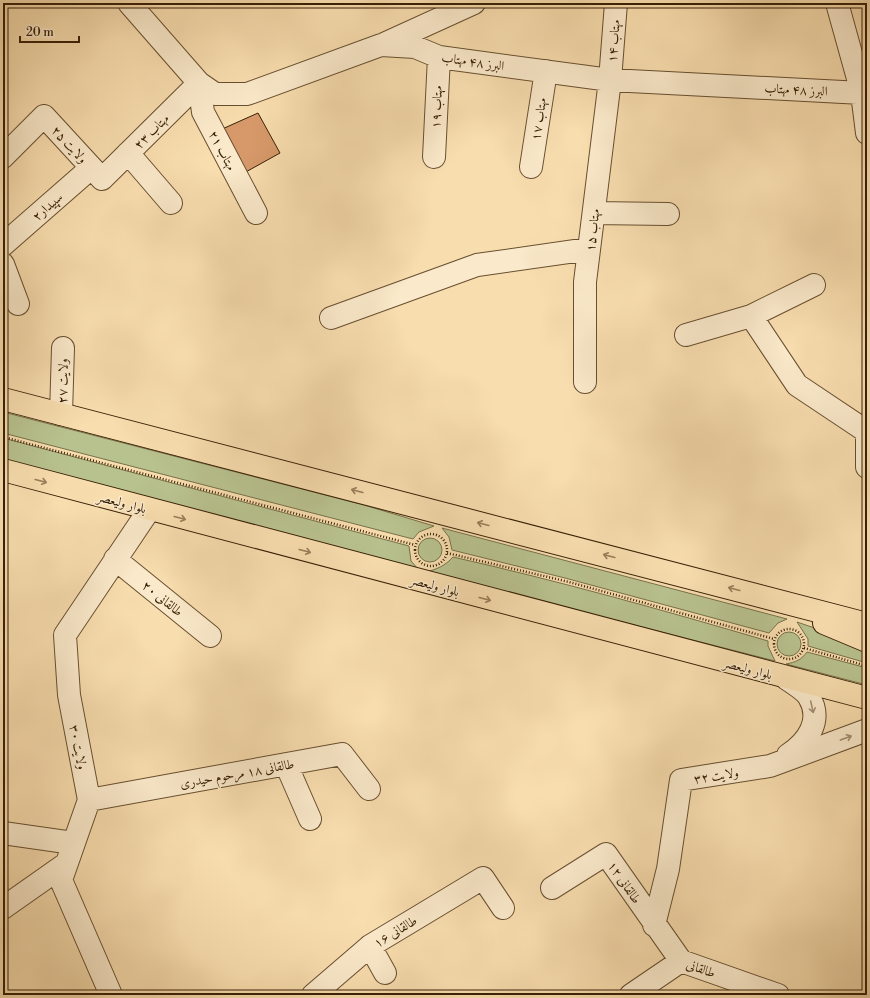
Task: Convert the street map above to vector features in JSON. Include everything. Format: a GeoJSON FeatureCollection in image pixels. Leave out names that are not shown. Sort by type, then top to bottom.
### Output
{"type":"FeatureCollection","features":[{"type":"Feature","properties":{"kind":"main road"},"geometry":{"type":"LineString","coordinates":[[3,399],[867,624]]}},
{"type":"Feature","properties":{"kind":"main road","name":"بلوار ولیعصر"},"geometry":{"type":"LineString","coordinates":[[3,470],[787,679],[867,698]]}},
{"type":"Feature","properties":{"kind":"main road"},"geometry":{"type":"LineString","coordinates":[[765,597],[850,636],[867,641]]}},
{"type":"Feature","properties":{"kind":"street","name":"البرز ۴۸ مهتاب"},"geometry":{"type":"LineString","coordinates":[[129,3],[199,83],[215,94],[247,94],[381,45],[416,47],[439,57],[610,80],[864,92]]}},
{"type":"Feature","properties":{"kind":"street"},"geometry":{"type":"LineString","coordinates":[[431,23],[442,3]]}},
{"type":"Feature","properties":{"kind":"street"},"geometry":{"type":"LineString","coordinates":[[381,45],[474,3]]}},
{"type":"Feature","properties":{"kind":"street","name":"مهتاب ۱۴"},"geometry":{"type":"LineString","coordinates":[[610,80],[616,3]]}},
{"type":"Feature","properties":{"kind":"street"},"geometry":{"type":"LineString","coordinates":[[837,3],[864,92],[867,134]]}},
{"type":"Feature","properties":{"kind":"street","name":"مهتاب ۱۹"},"geometry":{"type":"LineString","coordinates":[[434,157],[439,57]]}},
{"type":"Feature","properties":{"kind":"street","name":"مهتاب ۱۷"},"geometry":{"type":"LineString","coordinates":[[531,167],[546,71]]}},
{"type":"Feature","properties":{"kind":"street","name":"مهتاب ۱۵"},"geometry":{"type":"LineString","coordinates":[[585,382],[586,282],[610,80]]}},
{"type":"Feature","properties":{"kind":"street","name":"مهتاب ۲٣"},"geometry":{"type":"LineString","coordinates":[[97,173],[128,153],[199,83]]}},
{"type":"Feature","properties":{"kind":"street","name":"مهتاب ٢١"},"geometry":{"type":"LineString","coordinates":[[199,83],[203,112],[256,213]]}},
{"type":"Feature","properties":{"kind":"street","name":"ولایت ۲۵"},"geometry":{"type":"LineString","coordinates":[[3,157],[44,116],[97,173]]}},
{"type":"Feature","properties":{"kind":"street"},"geometry":{"type":"LineString","coordinates":[[128,153],[171,203]]}},
{"type":"Feature","properties":{"kind":"street","name":"سپیدار۲"},"geometry":{"type":"LineString","coordinates":[[3,244],[97,173]]}},
{"type":"Feature","properties":{"kind":"street"},"geometry":{"type":"LineString","coordinates":[[594,213],[668,214]]}},
{"type":"Feature","properties":{"kind":"street"},"geometry":{"type":"LineString","coordinates":[[331,318],[477,265],[589,249]]}},
{"type":"Feature","properties":{"kind":"street"},"geometry":{"type":"LineString","coordinates":[[3,264],[18,304]]}},
{"type":"Feature","properties":{"kind":"street"},"geometry":{"type":"LineString","coordinates":[[686,335],[751,316],[814,285]]}},
{"type":"Feature","properties":{"kind":"street"},"geometry":{"type":"LineString","coordinates":[[751,316],[797,385],[867,431],[867,467]]}},
{"type":"Feature","properties":{"kind":"street","name":"ولایت ٢٧"},"geometry":{"type":"LineString","coordinates":[[61,414],[63,348]]}},
{"type":"Feature","properties":{"kind":"street","name":"ولایت ۳۰"},"geometry":{"type":"LineString","coordinates":[[89,800],[69,695],[64,635],[149,510]]}},
{"type":"Feature","properties":{"kind":"street","name":"طالقانی ۲۰"},"geometry":{"type":"LineString","coordinates":[[115,560],[210,636]]}},
{"type":"Feature","properties":{"kind":"street"},"geometry":{"type":"LineString","coordinates":[[770,766],[804,743],[813,729],[814,709],[809,696],[787,679]]}},
{"type":"Feature","properties":{"kind":"street","name":"ولایت ۳۲"},"geometry":{"type":"LineString","coordinates":[[654,925],[668,869],[682,780],[770,766],[867,730]]}},
{"type":"Feature","properties":{"kind":"street","name":"طالقانی ۱۸ مرحوم حیدری"},"geometry":{"type":"LineString","coordinates":[[89,800],[342,754],[369,788]]}},
{"type":"Feature","properties":{"kind":"street"},"geometry":{"type":"LineString","coordinates":[[286,764],[310,819]]}},
{"type":"Feature","properties":{"kind":"street"},"geometry":{"type":"LineString","coordinates":[[89,800],[61,880],[111,995]]}},
{"type":"Feature","properties":{"kind":"street"},"geometry":{"type":"LineString","coordinates":[[3,833],[70,853]]}},
{"type":"Feature","properties":{"kind":"street"},"geometry":{"type":"LineString","coordinates":[[3,908],[70,853]]}},
{"type":"Feature","properties":{"kind":"street","name":"طالقانی ۱۲"},"geometry":{"type":"LineString","coordinates":[[552,888],[606,854],[654,925],[681,961]]}},
{"type":"Feature","properties":{"kind":"street","name":"طالقانی ۱۶"},"geometry":{"type":"LineString","coordinates":[[313,995],[370,946],[483,878],[504,908]]}},
{"type":"Feature","properties":{"kind":"street"},"geometry":{"type":"LineString","coordinates":[[370,946],[385,973]]}},
{"type":"Feature","properties":{"kind":"street","name":"طالقانی"},"geometry":{"type":"LineString","coordinates":[[631,995],[681,961],[767,993]]}},
{"type":"Feature","properties":{"kind":"path"},"geometry":{"type":"LineString","coordinates":[[3,437],[415,545]]}},
{"type":"Feature","properties":{"kind":"path"},"geometry":{"type":"LineString","coordinates":[[424,534],[435,534],[443,538],[446,543],[447,553],[442,561],[437,564],[426,566],[419,562],[416,557],[415,545],[419,538],[424,534]]}},
{"type":"Feature","properties":{"kind":"path"},"geometry":{"type":"LineString","coordinates":[[447,553],[569,582],[774,639]]}},
{"type":"Feature","properties":{"kind":"path"},"geometry":{"type":"LineString","coordinates":[[785,628],[793,629],[802,635],[804,648],[797,657],[784,658],[776,652],[774,647],[774,639],[780,631],[785,628]]}},
{"type":"Feature","properties":{"kind":"path"},"geometry":{"type":"LineString","coordinates":[[804,648],[867,666]]}},
{"type":"Feature","properties":{"kind":"green space"},"geometry":{"type":"Polygon","coordinates":[[[3,412],[364,505],[434,526],[419,532],[413,539],[3,433],[3,412]]]}},
{"type":"Feature","properties":{"kind":"green space"},"geometry":{"type":"Polygon","coordinates":[[[3,438],[409,546],[411,561],[419,570],[3,462],[3,438]]]}},
{"type":"Feature","properties":{"kind":"green space"},"geometry":{"type":"Polygon","coordinates":[[[442,528],[787,619],[778,623],[769,633],[565,578],[452,550],[449,537],[442,528]]]}},
{"type":"Feature","properties":{"kind":"green space"},"geometry":{"type":"Polygon","coordinates":[[[430,538],[439,541],[442,550],[439,559],[430,562],[421,559],[418,550],[421,541],[430,538]]]}},
{"type":"Feature","properties":{"kind":"green space"},"geometry":{"type":"Polygon","coordinates":[[[453,557],[611,596],[768,641],[768,646],[775,661],[426,572],[441,567],[453,557]]]}},
{"type":"Feature","properties":{"kind":"green space"},"geometry":{"type":"Polygon","coordinates":[[[797,622],[867,646],[867,663],[808,646],[808,639],[797,622]]]}},
{"type":"Feature","properties":{"kind":"green space"},"geometry":{"type":"Polygon","coordinates":[[[789,632],[794,633],[800,639],[800,649],[794,655],[789,656],[784,655],[778,649],[777,644],[778,639],[784,633],[789,632]]]}},
{"type":"Feature","properties":{"kind":"green space"},"geometry":{"type":"Polygon","coordinates":[[[807,652],[867,668],[867,685],[786,664],[798,660],[807,652]]]}},
{"type":"Feature","properties":{"kind":"building"},"geometry":{"type":"Polygon","coordinates":[[[258,113],[280,153],[244,173],[220,130],[258,113]]]}}]}
